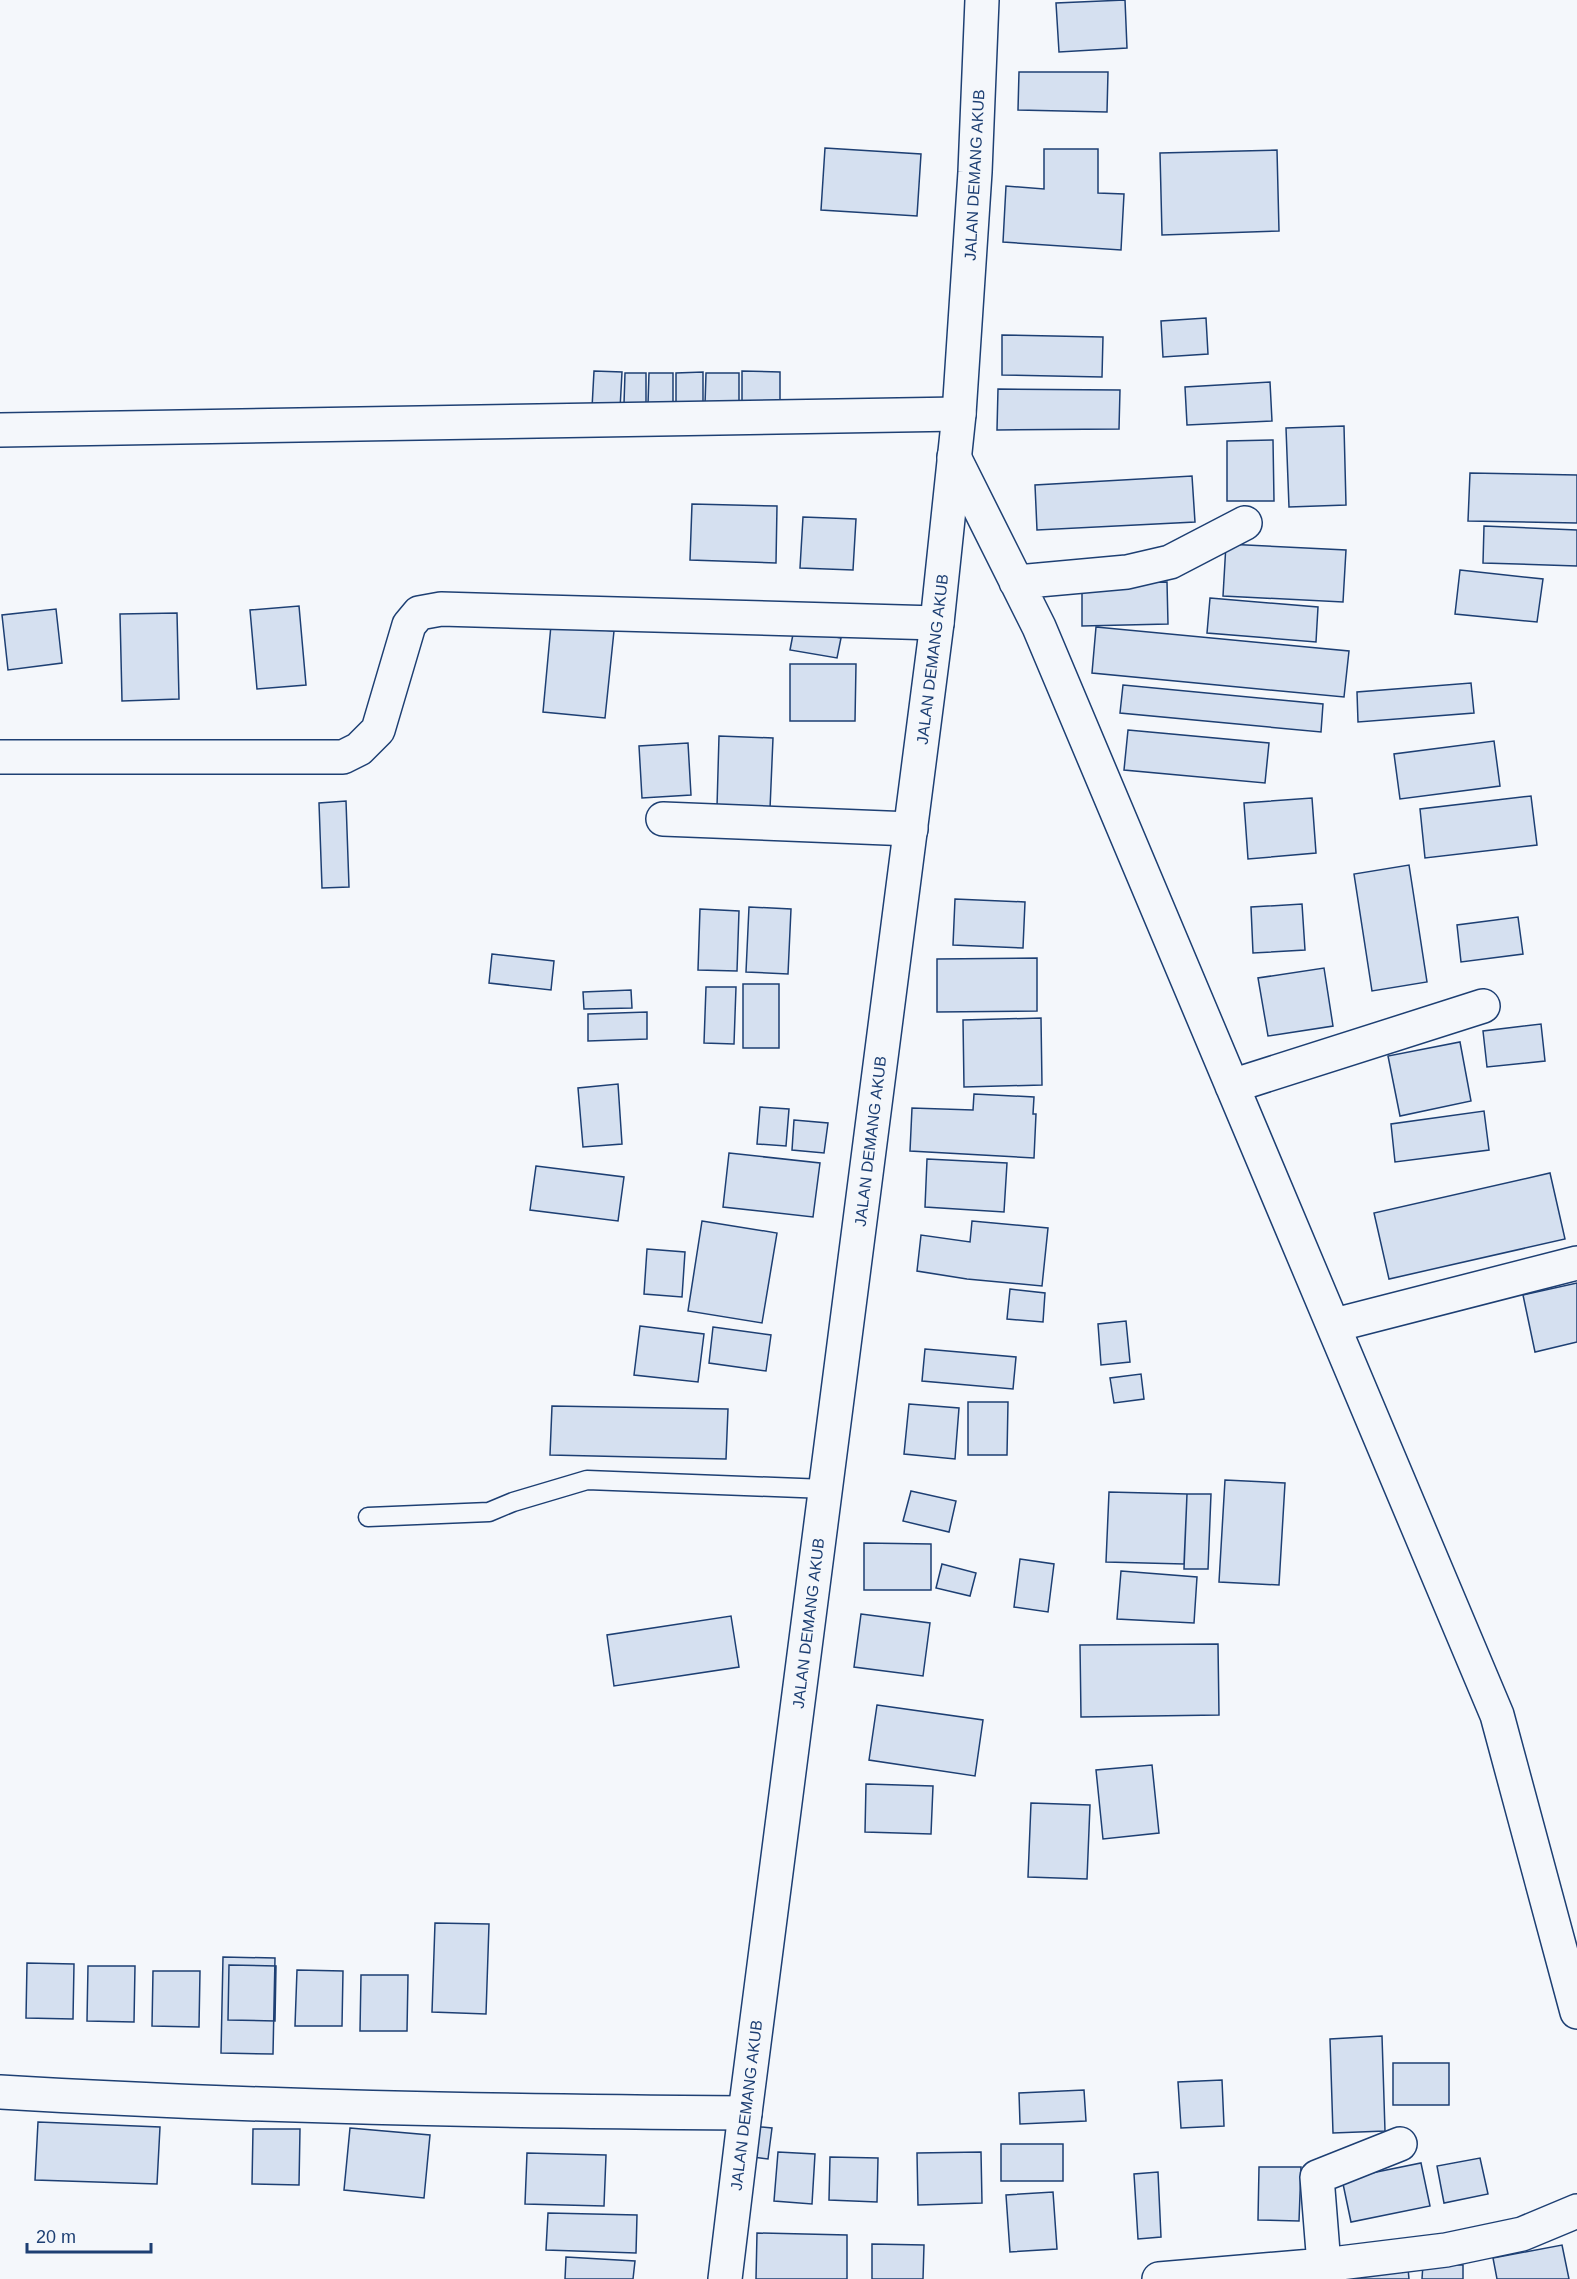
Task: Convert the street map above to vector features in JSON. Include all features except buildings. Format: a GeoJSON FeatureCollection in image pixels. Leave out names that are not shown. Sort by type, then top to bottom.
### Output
{"type":"FeatureCollection","features":[{"type":"Feature","properties":{"kind":"street","name":"JALAN DEMANG AKUB"},"geometry":{"type":"LineString","coordinates":[[725,2279],[937,623],[959,414],[975,172],[982,0]]}},
{"type":"Feature","properties":{"kind":"street"},"geometry":{"type":"LineString","coordinates":[[0,430],[959,414]]}},
{"type":"Feature","properties":{"kind":"street"},"geometry":{"type":"LineString","coordinates":[[954,457],[1039,627],[1497,1714],[1577,2012]]}},
{"type":"Feature","properties":{"kind":"street"},"geometry":{"type":"LineString","coordinates":[[1016,582],[1127,572],[1170,562],[1245,523]]}},
{"type":"Feature","properties":{"kind":"street"},"geometry":{"type":"LineString","coordinates":[[0,757],[343,757],[359,749],[378,730],[409,625],[418,613],[441,609],[937,623]]}},
{"type":"Feature","properties":{"kind":"street"},"geometry":{"type":"LineString","coordinates":[[663,819],[911,829]]}},
{"type":"Feature","properties":{"kind":"street"},"geometry":{"type":"LineString","coordinates":[[1232,1086],[1483,1006]]}},
{"type":"Feature","properties":{"kind":"street"},"geometry":{"type":"LineString","coordinates":[[1335,1325],[1577,1263]]}},
{"type":"Feature","properties":{"kind":"street"},"geometry":{"type":"LineString","coordinates":[[0,2092],[165,2102],[414,2110],[745,2113]]}},
{"type":"Feature","properties":{"kind":"street"},"geometry":{"type":"LineString","coordinates":[[1324,2265],[1317,2177],[1400,2144]]}},
{"type":"Feature","properties":{"kind":"street"},"geometry":{"type":"LineString","coordinates":[[1159,2279],[1324,2265],[1446,2250],[1522,2234],[1577,2211]]}},
{"type":"Feature","properties":{"kind":"lane"},"geometry":{"type":"LineString","coordinates":[[368,1517],[489,1512],[513,1502],[587,1480],[826,1489]]}}]}
